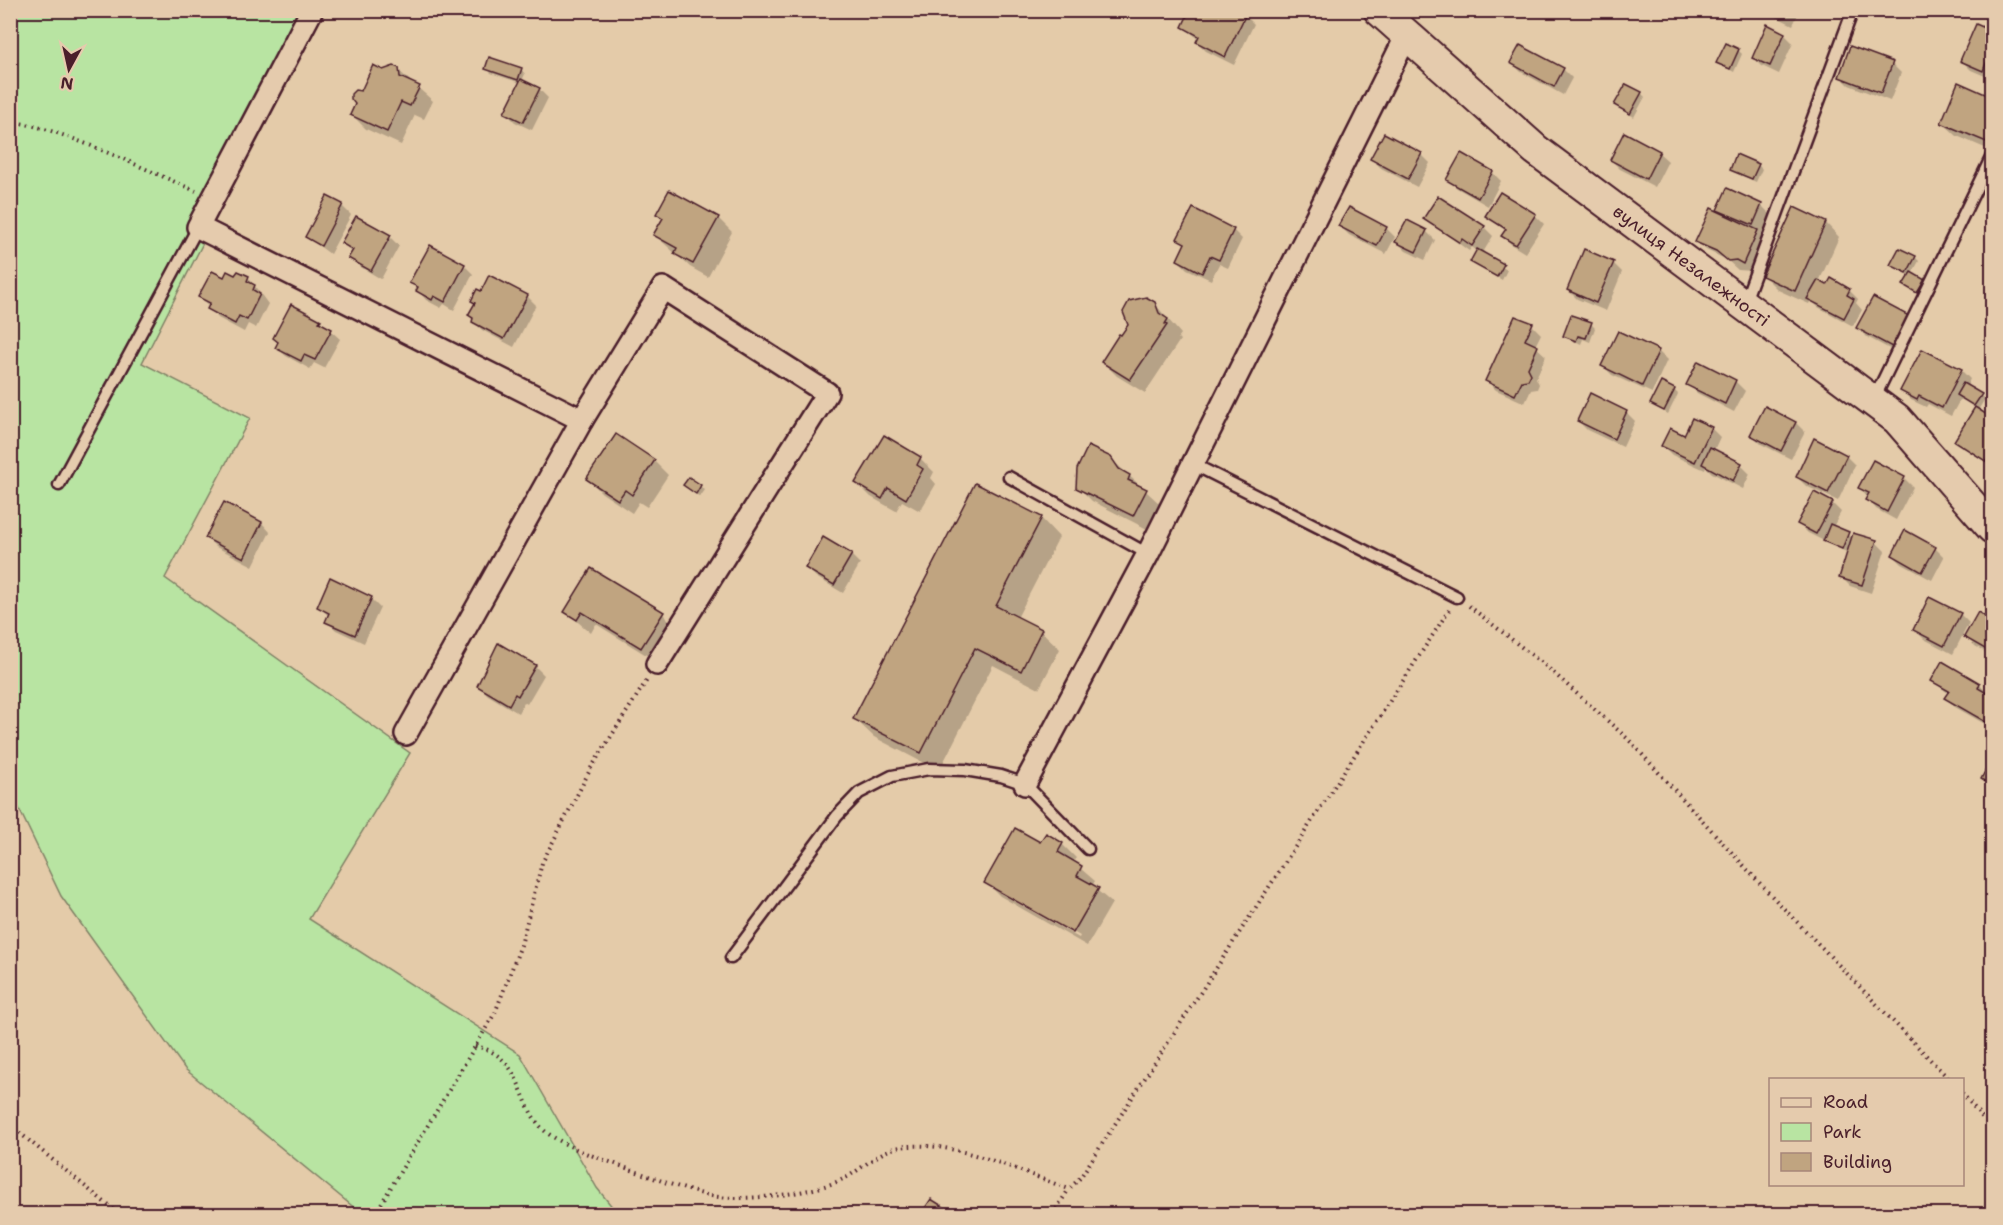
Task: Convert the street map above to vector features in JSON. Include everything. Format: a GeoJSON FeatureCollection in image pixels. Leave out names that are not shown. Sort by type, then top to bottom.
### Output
{"type":"FeatureCollection","features":[{"type":"Feature","properties":{"kind":"street"},"geometry":{"type":"LineString","coordinates":[[312,10],[198,227],[582,420]]}},
{"type":"Feature","properties":{"kind":"street"},"geometry":{"type":"LineString","coordinates":[[1025,784],[1148,554],[1193,464],[1395,20]]}},
{"type":"Feature","properties":{"kind":"street","name":"вулиця Незалежності"},"geometry":{"type":"LineString","coordinates":[[1395,20],[1536,150],[1898,419],[1992,528]]}},
{"type":"Feature","properties":{"kind":"street"},"geometry":{"type":"LineString","coordinates":[[406,734],[582,420],[663,288],[827,393],[657,664]]}},
{"type":"Feature","properties":{"kind":"lane"},"geometry":{"type":"LineString","coordinates":[[1743,304],[1853,10]]}},
{"type":"Feature","properties":{"kind":"lane"},"geometry":{"type":"LineString","coordinates":[[1873,401],[1992,156]]}},
{"type":"Feature","properties":{"kind":"lane"},"geometry":{"type":"LineString","coordinates":[[59,485],[198,227]]}},
{"type":"Feature","properties":{"kind":"lane"},"geometry":{"type":"LineString","coordinates":[[1193,464],[1457,597]]}},
{"type":"Feature","properties":{"kind":"lane"},"geometry":{"type":"LineString","coordinates":[[1009,477],[1148,554]]}},
{"type":"Feature","properties":{"kind":"lane"},"geometry":{"type":"LineString","coordinates":[[730,958],[837,816],[859,793],[892,776],[929,769],[983,773],[1025,784],[1088,849]]}},
{"type":"Feature","properties":{"kind":"path"},"geometry":{"type":"LineString","coordinates":[[10,123],[30,124],[57,133],[213,198]]}},
{"type":"Feature","properties":{"kind":"path"},"geometry":{"type":"LineString","coordinates":[[1053,1215],[1069,1189],[1080,1178],[1457,597],[1547,668],[1628,739],[1766,890],[1948,1078]]}},
{"type":"Feature","properties":{"kind":"path"},"geometry":{"type":"LineString","coordinates":[[375,1215],[495,1013],[521,945],[542,863],[591,768],[657,664]]}},
{"type":"Feature","properties":{"kind":"path"},"geometry":{"type":"LineString","coordinates":[[475,1046],[486,1048],[505,1059],[532,1112],[548,1134],[582,1152],[669,1184],[710,1196],[754,1197],[807,1191],[841,1180],[896,1147],[918,1145],[945,1146],[1069,1189]]}},
{"type":"Feature","properties":{"kind":"path"},"geometry":{"type":"LineString","coordinates":[[1964,1095],[1992,1129]]}},
{"type":"Feature","properties":{"kind":"path"},"geometry":{"type":"LineString","coordinates":[[10,1125],[119,1215]]}},
{"type":"Feature","properties":{"kind":"green space"},"geometry":{"type":"Polygon","coordinates":[[[11,11],[321,11],[142,363],[250,418],[165,578],[410,753],[309,919],[520,1054],[597,1188],[618,1214],[362,1214],[185,1069],[61,896],[11,792],[11,11]]]}},
{"type":"Feature","properties":{"kind":"building"},"geometry":{"type":"Polygon","coordinates":[[[1190,10],[1239,10],[1246,14],[1225,57],[1196,42],[1199,36],[1182,27],[1190,10]]]}},
{"type":"Feature","properties":{"kind":"building"},"geometry":{"type":"Polygon","coordinates":[[[1767,24],[1785,33],[1770,66],[1752,58],[1767,24]]]}},
{"type":"Feature","properties":{"kind":"building"},"geometry":{"type":"Polygon","coordinates":[[[1976,24],[1992,31],[1992,48],[1983,71],[1960,61],[1976,24]]]}},
{"type":"Feature","properties":{"kind":"building"},"geometry":{"type":"Polygon","coordinates":[[[1726,43],[1739,49],[1730,69],[1716,63],[1726,43]]]}},
{"type":"Feature","properties":{"kind":"building"},"geometry":{"type":"Polygon","coordinates":[[[1520,45],[1564,68],[1554,87],[1510,63],[1520,45]]]}},
{"type":"Feature","properties":{"kind":"building"},"geometry":{"type":"Polygon","coordinates":[[[1850,46],[1893,62],[1881,93],[1839,77],[1850,46]]]}},
{"type":"Feature","properties":{"kind":"building"},"geometry":{"type":"Polygon","coordinates":[[[489,57],[522,68],[518,80],[485,69],[489,57]]]}},
{"type":"Feature","properties":{"kind":"building"},"geometry":{"type":"Polygon","coordinates":[[[373,65],[383,70],[394,66],[399,68],[400,77],[420,86],[410,106],[401,102],[387,132],[350,115],[355,104],[351,99],[351,94],[355,90],[361,91],[373,65]]]}},
{"type":"Feature","properties":{"kind":"building"},"geometry":{"type":"Polygon","coordinates":[[[521,79],[540,88],[523,122],[504,113],[521,79]]]}},
{"type":"Feature","properties":{"kind":"building"},"geometry":{"type":"Polygon","coordinates":[[[1958,82],[1992,97],[1992,135],[1989,143],[1941,123],[1958,82]]]}},
{"type":"Feature","properties":{"kind":"building"},"geometry":{"type":"Polygon","coordinates":[[[1626,84],[1642,92],[1630,114],[1614,105],[1626,84]]]}},
{"type":"Feature","properties":{"kind":"building"},"geometry":{"type":"Polygon","coordinates":[[[1624,132],[1660,151],[1646,179],[1610,160],[1624,132]]]}},
{"type":"Feature","properties":{"kind":"building"},"geometry":{"type":"Polygon","coordinates":[[[1384,133],[1422,153],[1408,179],[1370,159],[1384,133]]]}},
{"type":"Feature","properties":{"kind":"building"},"geometry":{"type":"Polygon","coordinates":[[[1461,153],[1493,171],[1478,198],[1446,180],[1461,153]]]}},
{"type":"Feature","properties":{"kind":"building"},"geometry":{"type":"Polygon","coordinates":[[[1736,154],[1759,164],[1752,179],[1730,170],[1736,154]]]}},
{"type":"Feature","properties":{"kind":"building"},"geometry":{"type":"Polygon","coordinates":[[[1727,188],[1762,204],[1753,225],[1717,210],[1727,188]]]}},
{"type":"Feature","properties":{"kind":"building"},"geometry":{"type":"Polygon","coordinates":[[[669,190],[719,217],[693,264],[674,254],[677,248],[653,235],[663,218],[656,214],[669,190]]]}},
{"type":"Feature","properties":{"kind":"building"},"geometry":{"type":"Polygon","coordinates":[[[1500,192],[1536,214],[1516,245],[1501,236],[1506,229],[1485,216],[1500,192]]]}},
{"type":"Feature","properties":{"kind":"building"},"geometry":{"type":"Polygon","coordinates":[[[327,196],[343,204],[321,246],[305,237],[327,196]]]}},
{"type":"Feature","properties":{"kind":"building"},"geometry":{"type":"Polygon","coordinates":[[[1438,196],[1485,226],[1472,246],[1462,239],[1460,243],[1423,219],[1438,196]]]}},
{"type":"Feature","properties":{"kind":"building"},"geometry":{"type":"Polygon","coordinates":[[[1349,207],[1387,227],[1377,246],[1338,226],[1349,207]]]}},
{"type":"Feature","properties":{"kind":"building"},"geometry":{"type":"Polygon","coordinates":[[[1794,207],[1826,222],[1795,291],[1762,276],[1794,207]]]}},
{"type":"Feature","properties":{"kind":"building"},"geometry":{"type":"Polygon","coordinates":[[[1193,208],[1234,229],[1219,260],[1210,256],[1202,273],[1177,260],[1185,243],[1177,239],[1193,208]]]}},
{"type":"Feature","properties":{"kind":"building"},"geometry":{"type":"Polygon","coordinates":[[[1711,208],[1758,230],[1743,264],[1736,260],[1728,261],[1716,251],[1695,242],[1711,208]]]}},
{"type":"Feature","properties":{"kind":"building"},"geometry":{"type":"Polygon","coordinates":[[[356,216],[391,235],[371,271],[348,258],[353,250],[341,243],[356,216]]]}},
{"type":"Feature","properties":{"kind":"building"},"geometry":{"type":"Polygon","coordinates":[[[1407,220],[1427,230],[1416,252],[1395,242],[1407,220]]]}},
{"type":"Feature","properties":{"kind":"building"},"geometry":{"type":"Polygon","coordinates":[[[430,245],[465,264],[445,302],[434,296],[432,300],[416,291],[418,287],[409,283],[430,245]]]}},
{"type":"Feature","properties":{"kind":"building"},"geometry":{"type":"Polygon","coordinates":[[[1899,248],[1916,256],[1907,273],[1890,265],[1899,248]]]}},
{"type":"Feature","properties":{"kind":"building"},"geometry":{"type":"Polygon","coordinates":[[[1477,249],[1504,264],[1497,277],[1470,262],[1477,249]]]}},
{"type":"Feature","properties":{"kind":"building"},"geometry":{"type":"Polygon","coordinates":[[[1584,249],[1614,262],[1596,303],[1567,290],[1584,249]]]}},
{"type":"Feature","properties":{"kind":"building"},"geometry":{"type":"Polygon","coordinates":[[[212,271],[224,277],[227,271],[235,275],[238,271],[249,276],[247,281],[255,285],[253,290],[260,294],[247,320],[239,316],[235,324],[207,309],[210,303],[198,297],[212,271]]]}},
{"type":"Feature","properties":{"kind":"building"},"geometry":{"type":"Polygon","coordinates":[[[1911,272],[1925,280],[1917,293],[1903,285],[1911,272]]]}},
{"type":"Feature","properties":{"kind":"building"},"geometry":{"type":"Polygon","coordinates":[[[489,275],[528,295],[504,339],[472,322],[473,318],[468,315],[475,303],[471,301],[477,289],[481,291],[489,275]]]}},
{"type":"Feature","properties":{"kind":"building"},"geometry":{"type":"Polygon","coordinates":[[[1831,278],[1850,289],[1847,295],[1854,299],[1844,318],[1807,299],[1818,280],[1827,285],[1831,278]]]}},
{"type":"Feature","properties":{"kind":"building"},"geometry":{"type":"Polygon","coordinates":[[[1146,297],[1155,302],[1159,313],[1168,319],[1165,324],[1167,325],[1130,380],[1101,362],[1119,334],[1121,335],[1128,325],[1123,312],[1129,301],[1146,297]]]}},
{"type":"Feature","properties":{"kind":"building"},"geometry":{"type":"Polygon","coordinates":[[[1873,297],[1909,316],[1892,347],[1856,328],[1873,297]]]}},
{"type":"Feature","properties":{"kind":"building"},"geometry":{"type":"Polygon","coordinates":[[[291,304],[321,320],[319,322],[332,329],[315,360],[304,355],[301,361],[275,348],[278,342],[273,338],[291,304]]]}},
{"type":"Feature","properties":{"kind":"building"},"geometry":{"type":"Polygon","coordinates":[[[1571,315],[1592,322],[1586,338],[1578,336],[1576,341],[1563,336],[1571,315]]]}},
{"type":"Feature","properties":{"kind":"building"},"geometry":{"type":"Polygon","coordinates":[[[1515,316],[1533,323],[1525,340],[1538,346],[1528,368],[1531,374],[1528,380],[1522,381],[1515,395],[1485,381],[1515,316]]]}},
{"type":"Feature","properties":{"kind":"building"},"geometry":{"type":"Polygon","coordinates":[[[1618,331],[1659,350],[1642,386],[1601,366],[1618,331]]]}},
{"type":"Feature","properties":{"kind":"building"},"geometry":{"type":"Polygon","coordinates":[[[1922,349],[1962,369],[1942,408],[1919,396],[1917,400],[1900,391],[1922,349]]]}},
{"type":"Feature","properties":{"kind":"building"},"geometry":{"type":"Polygon","coordinates":[[[1698,361],[1736,380],[1725,404],[1686,385],[1698,361]]]}},
{"type":"Feature","properties":{"kind":"building"},"geometry":{"type":"Polygon","coordinates":[[[1661,382],[1675,389],[1664,411],[1650,404],[1661,382]]]}},
{"type":"Feature","properties":{"kind":"building"},"geometry":{"type":"Polygon","coordinates":[[[1963,383],[1982,394],[1974,406],[1956,395],[1963,383]]]}},
{"type":"Feature","properties":{"kind":"building"},"geometry":{"type":"Polygon","coordinates":[[[1590,393],[1627,411],[1614,439],[1577,421],[1590,393]]]}},
{"type":"Feature","properties":{"kind":"building"},"geometry":{"type":"Polygon","coordinates":[[[1765,406],[1796,422],[1781,451],[1750,435],[1765,406]]]}},
{"type":"Feature","properties":{"kind":"building"},"geometry":{"type":"Polygon","coordinates":[[[1975,407],[1992,418],[1992,453],[1987,462],[1954,441],[1975,407]]]}},
{"type":"Feature","properties":{"kind":"building"},"geometry":{"type":"Polygon","coordinates":[[[1692,418],[1712,427],[1695,462],[1661,446],[1670,428],[1684,435],[1692,418]]]}},
{"type":"Feature","properties":{"kind":"building"},"geometry":{"type":"Polygon","coordinates":[[[616,434],[655,460],[632,495],[625,490],[618,500],[586,479],[616,434]]]}},
{"type":"Feature","properties":{"kind":"building"},"geometry":{"type":"Polygon","coordinates":[[[884,435],[921,457],[917,465],[923,469],[906,499],[888,488],[882,499],[855,483],[884,435]]]}},
{"type":"Feature","properties":{"kind":"building"},"geometry":{"type":"Polygon","coordinates":[[[1814,438],[1847,455],[1828,493],[1796,477],[1814,438]]]}},
{"type":"Feature","properties":{"kind":"building"},"geometry":{"type":"Polygon","coordinates":[[[1088,446],[1111,457],[1119,469],[1130,475],[1128,480],[1147,489],[1133,516],[1076,488],[1077,469],[1088,446]]]}},
{"type":"Feature","properties":{"kind":"building"},"geometry":{"type":"Polygon","coordinates":[[[1710,447],[1742,463],[1733,481],[1702,464],[1710,447]]]}},
{"type":"Feature","properties":{"kind":"building"},"geometry":{"type":"Polygon","coordinates":[[[1873,460],[1905,477],[1887,512],[1865,500],[1869,493],[1858,488],[1873,460]]]}},
{"type":"Feature","properties":{"kind":"building"},"geometry":{"type":"Polygon","coordinates":[[[689,477],[701,485],[696,494],[683,485],[689,477]]]}},
{"type":"Feature","properties":{"kind":"building"},"geometry":{"type":"Polygon","coordinates":[[[975,483],[1042,517],[996,606],[1042,629],[1021,671],[975,648],[921,753],[853,719],[975,483]]]}},
{"type":"Feature","properties":{"kind":"building"},"geometry":{"type":"Polygon","coordinates":[[[1814,492],[1833,502],[1816,534],[1797,524],[1814,492]]]}},
{"type":"Feature","properties":{"kind":"building"},"geometry":{"type":"Polygon","coordinates":[[[224,502],[262,522],[244,558],[205,538],[224,502]]]}},
{"type":"Feature","properties":{"kind":"building"},"geometry":{"type":"Polygon","coordinates":[[[1830,524],[1849,532],[1842,549],[1823,541],[1830,524]]]}},
{"type":"Feature","properties":{"kind":"building"},"geometry":{"type":"Polygon","coordinates":[[[1905,530],[1936,547],[1922,572],[1892,555],[1905,530]]]}},
{"type":"Feature","properties":{"kind":"building"},"geometry":{"type":"Polygon","coordinates":[[[1853,533],[1877,540],[1862,585],[1839,578],[1853,533]]]}},
{"type":"Feature","properties":{"kind":"building"},"geometry":{"type":"Polygon","coordinates":[[[823,537],[852,554],[834,585],[805,568],[823,537]]]}},
{"type":"Feature","properties":{"kind":"building"},"geometry":{"type":"Polygon","coordinates":[[[591,568],[664,612],[641,648],[582,612],[577,620],[564,612],[591,568]]]}},
{"type":"Feature","properties":{"kind":"building"},"geometry":{"type":"Polygon","coordinates":[[[330,577],[372,597],[355,635],[325,622],[329,613],[317,607],[330,577]]]}},
{"type":"Feature","properties":{"kind":"building"},"geometry":{"type":"Polygon","coordinates":[[[1929,597],[1961,613],[1944,646],[1913,630],[1929,597]]]}},
{"type":"Feature","properties":{"kind":"building"},"geometry":{"type":"Polygon","coordinates":[[[1978,612],[1992,621],[1992,653],[1964,637],[1978,612]]]}},
{"type":"Feature","properties":{"kind":"building"},"geometry":{"type":"Polygon","coordinates":[[[498,643],[536,665],[518,696],[515,694],[509,705],[477,686],[498,643]]]}},
{"type":"Feature","properties":{"kind":"building"},"geometry":{"type":"Polygon","coordinates":[[[1942,661],[1980,683],[1978,688],[1992,696],[1991,725],[1944,698],[1949,691],[1931,681],[1942,661]]]}},
{"type":"Feature","properties":{"kind":"building"},"geometry":{"type":"Polygon","coordinates":[[[1990,762],[1992,763],[1992,786],[1981,779],[1990,762]]]}},
{"type":"Feature","properties":{"kind":"building"},"geometry":{"type":"Polygon","coordinates":[[[1015,828],[1040,842],[1046,833],[1063,843],[1058,852],[1082,866],[1077,876],[1099,888],[1073,933],[984,883],[1015,828]]]}},
{"type":"Feature","properties":{"kind":"building"},"geometry":{"type":"Polygon","coordinates":[[[931,1199],[955,1214],[921,1214],[931,1199]]]}}]}
